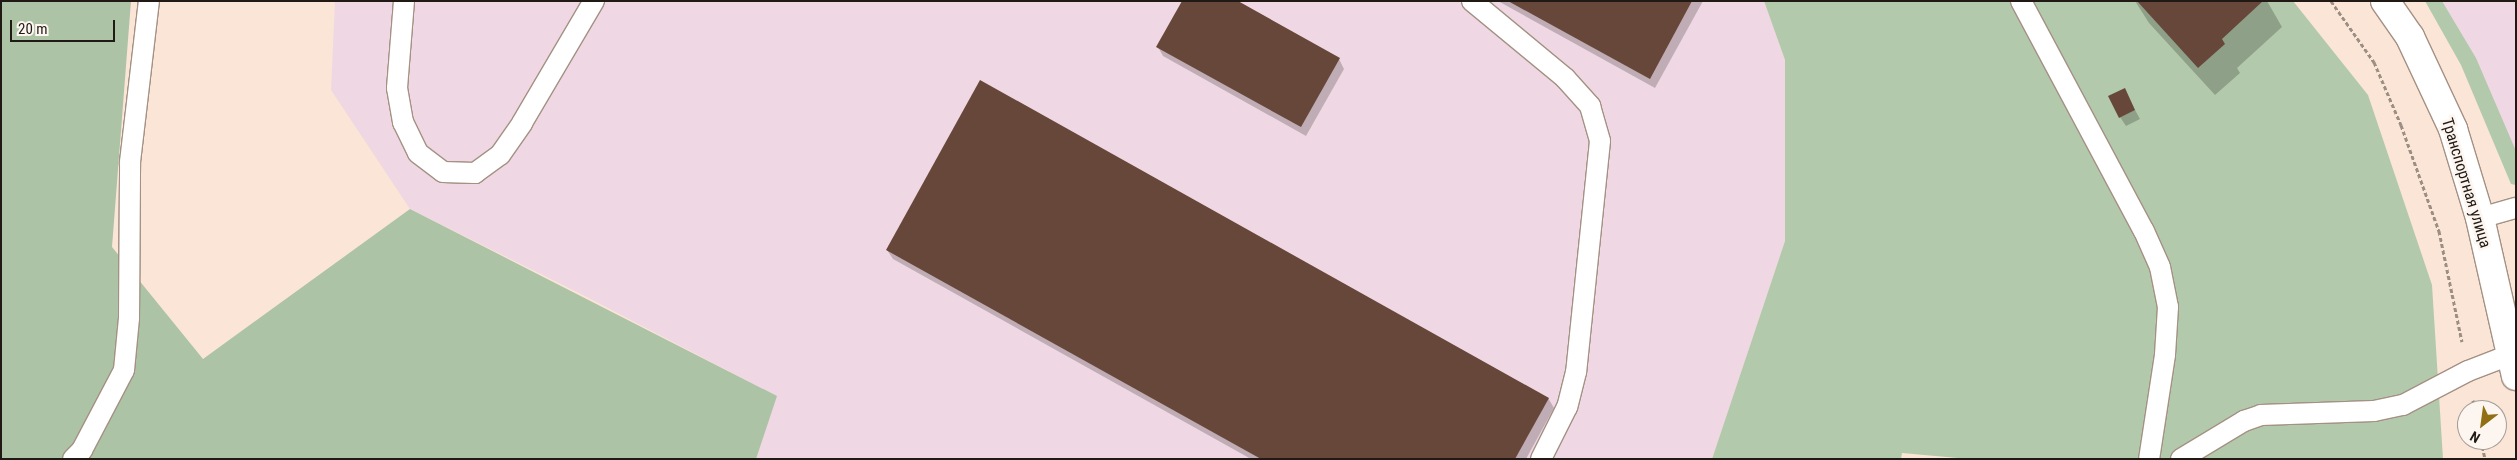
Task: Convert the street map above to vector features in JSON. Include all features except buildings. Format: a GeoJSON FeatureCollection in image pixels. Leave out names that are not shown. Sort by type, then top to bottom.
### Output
{"type":"FeatureCollection","features":[{"type":"Feature","properties":{"kind":"main road","name":"Транспортная улица"},"geometry":{"type":"LineString","coordinates":[[2385,1],[2410,37],[2453,129],[2480,218],[2514,365]]}},
{"type":"Feature","properties":{"kind":"lane"},"geometry":{"type":"LineString","coordinates":[[73,459],[82,450],[124,370],[128,318],[130,162],[149,1]]}},
{"type":"Feature","properties":{"kind":"lane"},"geometry":{"type":"LineString","coordinates":[[404,1],[397,88],[403,122],[418,154],[437,168],[443,172],[475,173],[500,155],[522,123],[594,1]]}},
{"type":"Feature","properties":{"kind":"lane"},"geometry":{"type":"LineString","coordinates":[[1472,1],[1565,78],[1590,106],[1600,141],[1576,372],[1567,407],[1541,459]]}},
{"type":"Feature","properties":{"kind":"lane"},"geometry":{"type":"LineString","coordinates":[[2020,1],[2144,231],[2160,267],[2168,307],[2165,355],[2149,459]]}},
{"type":"Feature","properties":{"kind":"lane"},"geometry":{"type":"LineString","coordinates":[[2480,218],[2516,208]]}},
{"type":"Feature","properties":{"kind":"lane"},"geometry":{"type":"LineString","coordinates":[[2181,459],[2244,421],[2261,415],[2374,411],[2403,405],[2468,371],[2514,365]]}},
{"type":"Feature","properties":{"kind":"path"},"geometry":{"type":"LineString","coordinates":[[2331,1],[2374,62],[2401,125],[2440,232],[2473,400]]}},
{"type":"Feature","properties":{"kind":"shaded area"},"geometry":{"type":"Polygon","coordinates":[[[335,1],[1764,1],[1785,60],[1785,241],[1712,459],[756,459],[776,396],[583,295],[410,209],[331,90],[335,1]]]}},
{"type":"Feature","properties":{"kind":"shaded area"},"geometry":{"type":"Polygon","coordinates":[[[2435,1],[2516,1],[2516,167],[2435,1]]]}},
{"type":"Feature","properties":{"kind":"green space"},"geometry":{"type":"Polygon","coordinates":[[[1,1],[131,1],[112,247],[203,359],[410,209],[777,396],[756,459],[1,459],[1,1]]]}},
{"type":"Feature","properties":{"kind":"green space"},"geometry":{"type":"Polygon","coordinates":[[[1764,1],[2293,1],[2368,95],[2432,285],[2443,459],[1969,459],[1902,453],[1901,459],[1712,459],[1785,241],[1785,60],[1764,1]]]}},
{"type":"Feature","properties":{"kind":"green space"},"geometry":{"type":"Polygon","coordinates":[[[2425,1],[2442,1],[2476,58],[2516,151],[2516,185],[2511,184],[2461,65],[2425,1]]]}}]}
